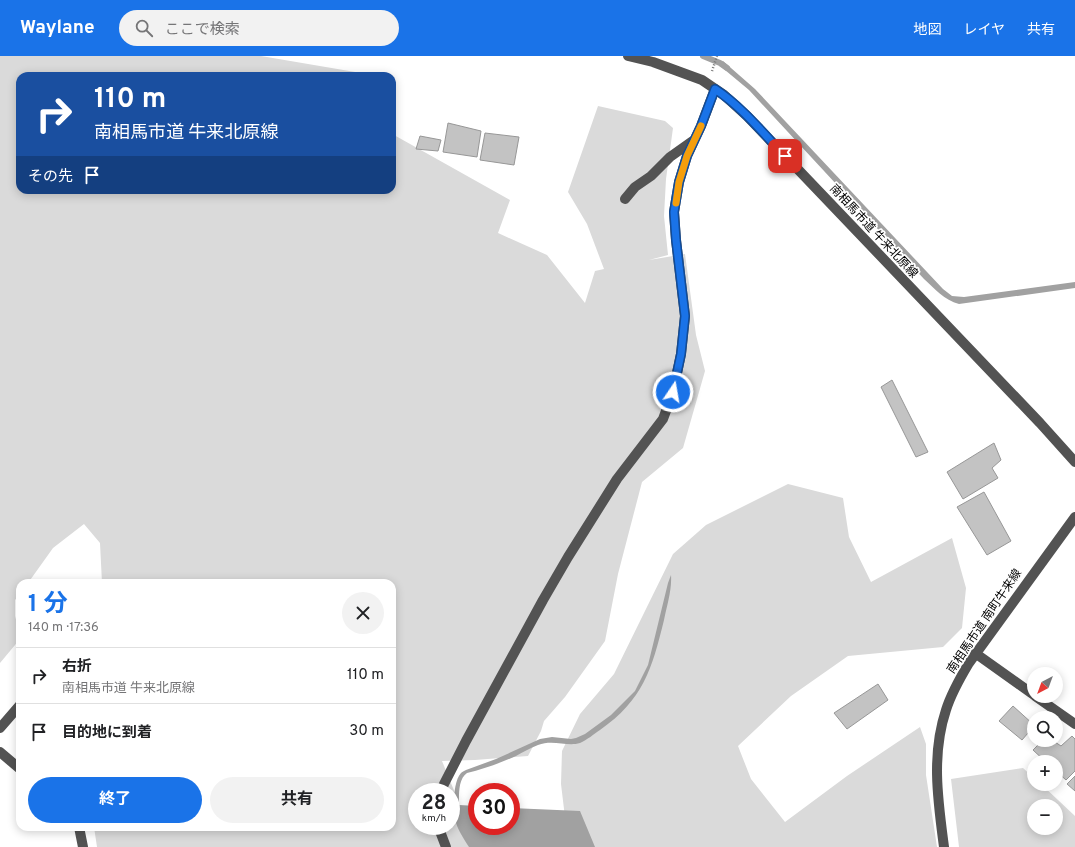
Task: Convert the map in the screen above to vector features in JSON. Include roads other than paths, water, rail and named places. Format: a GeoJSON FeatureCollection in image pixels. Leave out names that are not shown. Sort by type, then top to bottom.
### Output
{"type":"FeatureCollection","features":[{"type":"Feature","properties":{"kind":"street","name":"南相馬市道 牛来北原線"},"geometry":{"type":"LineString","coordinates":[[628,56],[653,62],[702,80],[724,95],[747,116],[1040,423],[1075,462]]}},
{"type":"Feature","properties":{"kind":"street"},"geometry":{"type":"LineString","coordinates":[[445,783],[543,600],[568,558],[617,479],[663,418],[673,392],[681,354],[685,316],[674,212],[679,182],[687,156],[715,89]]}},
{"type":"Feature","properties":{"kind":"street"},"geometry":{"type":"LineString","coordinates":[[624,199],[635,187],[652,176],[670,156],[695,139]]}},
{"type":"Feature","properties":{"kind":"street","name":"南相馬市道 南町牛来線"},"geometry":{"type":"LineString","coordinates":[[944,847],[938,797],[937,760],[946,710],[956,685],[975,653],[1075,517]]}},
{"type":"Feature","properties":{"kind":"street"},"geometry":{"type":"LineString","coordinates":[[975,653],[1027,690]]}},
{"type":"Feature","properties":{"kind":"street"},"geometry":{"type":"LineString","coordinates":[[1045,703],[1075,724]]}},
{"type":"Feature","properties":{"kind":"street"},"geometry":{"type":"LineString","coordinates":[[0,728],[16,710]]}},
{"type":"Feature","properties":{"kind":"street"},"geometry":{"type":"LineString","coordinates":[[0,752],[16,766]]}},
{"type":"Feature","properties":{"kind":"street"},"geometry":{"type":"LineString","coordinates":[[80,831],[83,847]]}},
{"type":"Feature","properties":{"kind":"street"},"geometry":{"type":"LineString","coordinates":[[441,835],[446,847]]}},
{"type":"Feature","properties":{"kind":"waterway"},"geometry":{"type":"LineString","coordinates":[[703,56],[720,63],[727,68]]}}]}
